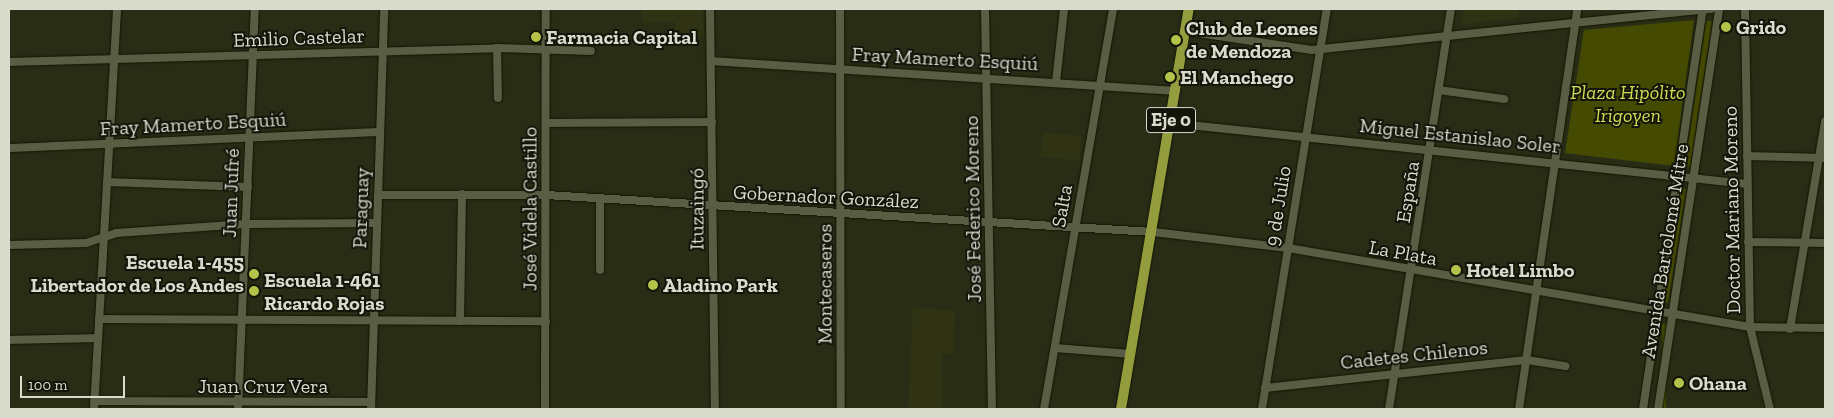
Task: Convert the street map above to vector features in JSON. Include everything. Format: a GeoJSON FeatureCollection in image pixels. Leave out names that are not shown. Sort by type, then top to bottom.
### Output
{"type":"FeatureCollection","features":[{"type":"Feature","properties":{"kind":"main road","name":"Eje 0"},"geometry":{"type":"LineString","coordinates":[[1121,409],[1153,232],[1189,9]]}},
{"type":"Feature","properties":{"kind":"street"},"geometry":{"type":"LineString","coordinates":[[94,405],[117,9]]}},
{"type":"Feature","properties":{"kind":"street","name":"Juan Jufré"},"geometry":{"type":"LineString","coordinates":[[238,406],[256,9]]}},
{"type":"Feature","properties":{"kind":"street","name":"Paraguay"},"geometry":{"type":"LineString","coordinates":[[371,406],[384,9]]}},
{"type":"Feature","properties":{"kind":"street","name":"José Videla Castillo"},"geometry":{"type":"LineString","coordinates":[[545,409],[546,9]]}},
{"type":"Feature","properties":{"kind":"street","name":"Ituzaingó"},"geometry":{"type":"LineString","coordinates":[[710,9],[714,207],[715,409]]}},
{"type":"Feature","properties":{"kind":"street","name":"Montecaseros"},"geometry":{"type":"LineString","coordinates":[[840,9],[841,409]]}},
{"type":"Feature","properties":{"kind":"street","name":"José Federico Moreno"},"geometry":{"type":"LineString","coordinates":[[985,9],[992,409]]}},
{"type":"Feature","properties":{"kind":"street"},"geometry":{"type":"LineString","coordinates":[[1056,82],[1064,9]]}},
{"type":"Feature","properties":{"kind":"street","name":"Salta"},"geometry":{"type":"LineString","coordinates":[[1044,409],[1113,9]]}},
{"type":"Feature","properties":{"kind":"street","name":"9 de Julio"},"geometry":{"type":"LineString","coordinates":[[1262,409],[1327,9]]}},
{"type":"Feature","properties":{"kind":"street","name":"España"},"geometry":{"type":"LineString","coordinates":[[1389,409],[1413,271],[1451,9]]}},
{"type":"Feature","properties":{"kind":"street"},"geometry":{"type":"LineString","coordinates":[[1519,409],[1577,9]]}},
{"type":"Feature","properties":{"kind":"street","name":"Avenida Bartolomé Mitre"},"geometry":{"type":"LineString","coordinates":[[1643,409],[1703,9]]}},
{"type":"Feature","properties":{"kind":"street"},"geometry":{"type":"LineString","coordinates":[[1185,31],[1319,50],[1447,33],[1712,9]]}},
{"type":"Feature","properties":{"kind":"street","name":"Avenida Bartolomé Mitre"},"geometry":{"type":"LineString","coordinates":[[1658,409],[1719,9]]}},
{"type":"Feature","properties":{"kind":"street","name":"Doctor Mariano Moreno"},"geometry":{"type":"LineString","coordinates":[[1745,9],[1750,327],[1770,409]]}},
{"type":"Feature","properties":{"kind":"street"},"geometry":{"type":"LineString","coordinates":[[497,48],[498,98]]}},
{"type":"Feature","properties":{"kind":"street","name":"Emilio Castelar"},"geometry":{"type":"LineString","coordinates":[[9,62],[497,48],[591,51]]}},
{"type":"Feature","properties":{"kind":"street","name":"Fray Mamerto Esquiú"},"geometry":{"type":"LineString","coordinates":[[712,62],[1176,90]]}},
{"type":"Feature","properties":{"kind":"street"},"geometry":{"type":"LineString","coordinates":[[1439,90],[1504,99]]}},
{"type":"Feature","properties":{"kind":"street"},"geometry":{"type":"LineString","coordinates":[[546,123],[712,122]]}},
{"type":"Feature","properties":{"kind":"street"},"geometry":{"type":"LineString","coordinates":[[1790,328],[1804,242],[1822,158],[1825,122]]}},
{"type":"Feature","properties":{"kind":"street","name":"Miguel Estanislao Soler"},"geometry":{"type":"LineString","coordinates":[[1170,123],[1431,148],[1747,184]]}},
{"type":"Feature","properties":{"kind":"street","name":"Fray Mamerto Esquiú"},"geometry":{"type":"LineString","coordinates":[[9,148],[250,136],[380,132]]}},
{"type":"Feature","properties":{"kind":"street"},"geometry":{"type":"LineString","coordinates":[[1747,156],[1822,158]]}},
{"type":"Feature","properties":{"kind":"street"},"geometry":{"type":"LineString","coordinates":[[106,182],[248,187]]}},
{"type":"Feature","properties":{"kind":"street"},"geometry":{"type":"LineString","coordinates":[[460,321],[462,194]]}},
{"type":"Feature","properties":{"kind":"street","name":"Gobernador González"},"geometry":{"type":"LineString","coordinates":[[378,195],[546,195],[714,207],[1153,232]]}},
{"type":"Feature","properties":{"kind":"street"},"geometry":{"type":"LineString","coordinates":[[600,199],[600,270]]}},
{"type":"Feature","properties":{"kind":"street"},"geometry":{"type":"LineString","coordinates":[[9,245],[86,243],[103,237],[246,224],[377,223]]}},
{"type":"Feature","properties":{"kind":"street","name":"La Plata"},"geometry":{"type":"LineString","coordinates":[[1153,232],[1288,248],[1413,271],[1750,327],[1825,328]]}},
{"type":"Feature","properties":{"kind":"street"},"geometry":{"type":"LineString","coordinates":[[1748,242],[1825,242]]}},
{"type":"Feature","properties":{"kind":"street"},"geometry":{"type":"LineString","coordinates":[[99,319],[546,321]]}},
{"type":"Feature","properties":{"kind":"street"},"geometry":{"type":"LineString","coordinates":[[9,340],[98,338]]}},
{"type":"Feature","properties":{"kind":"street"},"geometry":{"type":"LineString","coordinates":[[1055,348],[1131,354]]}},
{"type":"Feature","properties":{"kind":"street","name":"Cadetes Chilenos"},"geometry":{"type":"LineString","coordinates":[[1265,388],[1527,360],[1566,366]]}},
{"type":"Feature","properties":{"kind":"street","name":"Juan Cruz Vera"},"geometry":{"type":"LineString","coordinates":[[94,405],[371,406]]}},
{"type":"Feature","properties":{"kind":"shaded area"},"geometry":{"type":"Polygon","coordinates":[[[642,9],[703,9],[704,36],[675,36],[675,22],[642,23],[642,9]]]}},
{"type":"Feature","properties":{"kind":"shaded area"},"geometry":{"type":"Polygon","coordinates":[[[1463,9],[1518,9],[1519,18],[1462,24],[1463,9]]]}},
{"type":"Feature","properties":{"kind":"shaded area"},"geometry":{"type":"Polygon","coordinates":[[[1043,132],[1082,136],[1079,161],[1040,157],[1043,132]]]}},
{"type":"Feature","properties":{"kind":"shaded area"},"geometry":{"type":"Polygon","coordinates":[[[913,307],[955,311],[954,354],[942,354],[943,409],[908,409],[913,307]]]}},
{"type":"Feature","properties":{"kind":"green space","name":"Plaza Hipólito Irigoyen"},"geometry":{"type":"Polygon","coordinates":[[[1694,20],[1674,166],[1565,153],[1584,30],[1694,20]]]}},
{"type":"Feature","properties":{"kind":"green space"},"geometry":{"type":"Polygon","coordinates":[[[1706,21],[1712,21],[1690,167],[1685,167],[1706,21]]]}},
{"type":"Feature","properties":{"kind":"green space"},"geometry":{"type":"Polygon","coordinates":[[[1681,188],[1686,189],[1668,303],[1664,302],[1681,188]]]}},
{"type":"Feature","properties":{"kind":"green space"},"geometry":{"type":"Polygon","coordinates":[[[1662,324],[1666,324],[1666,409],[1662,409],[1662,324]]]}},
{"type":"Feature","properties":{"kind":"place","name":"Grido"},"geometry":{"type":"Point","coordinates":[1726,27]}},
{"type":"Feature","properties":{"kind":"place","name":"Farmacia Capital"},"geometry":{"type":"Point","coordinates":[536,37]}},
{"type":"Feature","properties":{"kind":"place","name":"Club de Leones de Mendoza"},"geometry":{"type":"Point","coordinates":[1176,40]}},
{"type":"Feature","properties":{"kind":"place","name":"El Manchego"},"geometry":{"type":"Point","coordinates":[1170,77]}},
{"type":"Feature","properties":{"kind":"place","name":"Hotel Limbo"},"geometry":{"type":"Point","coordinates":[1456,270]}},
{"type":"Feature","properties":{"kind":"place","name":"Escuela 1-455 Libertador de Los Andes"},"geometry":{"type":"Point","coordinates":[254,274]}},
{"type":"Feature","properties":{"kind":"place","name":"Aladino Park"},"geometry":{"type":"Point","coordinates":[653,285]}},
{"type":"Feature","properties":{"kind":"place","name":"Escuela 1-461 Ricardo Rojas"},"geometry":{"type":"Point","coordinates":[254,291]}},
{"type":"Feature","properties":{"kind":"place","name":"Ohana"},"geometry":{"type":"Point","coordinates":[1679,383]}}]}
